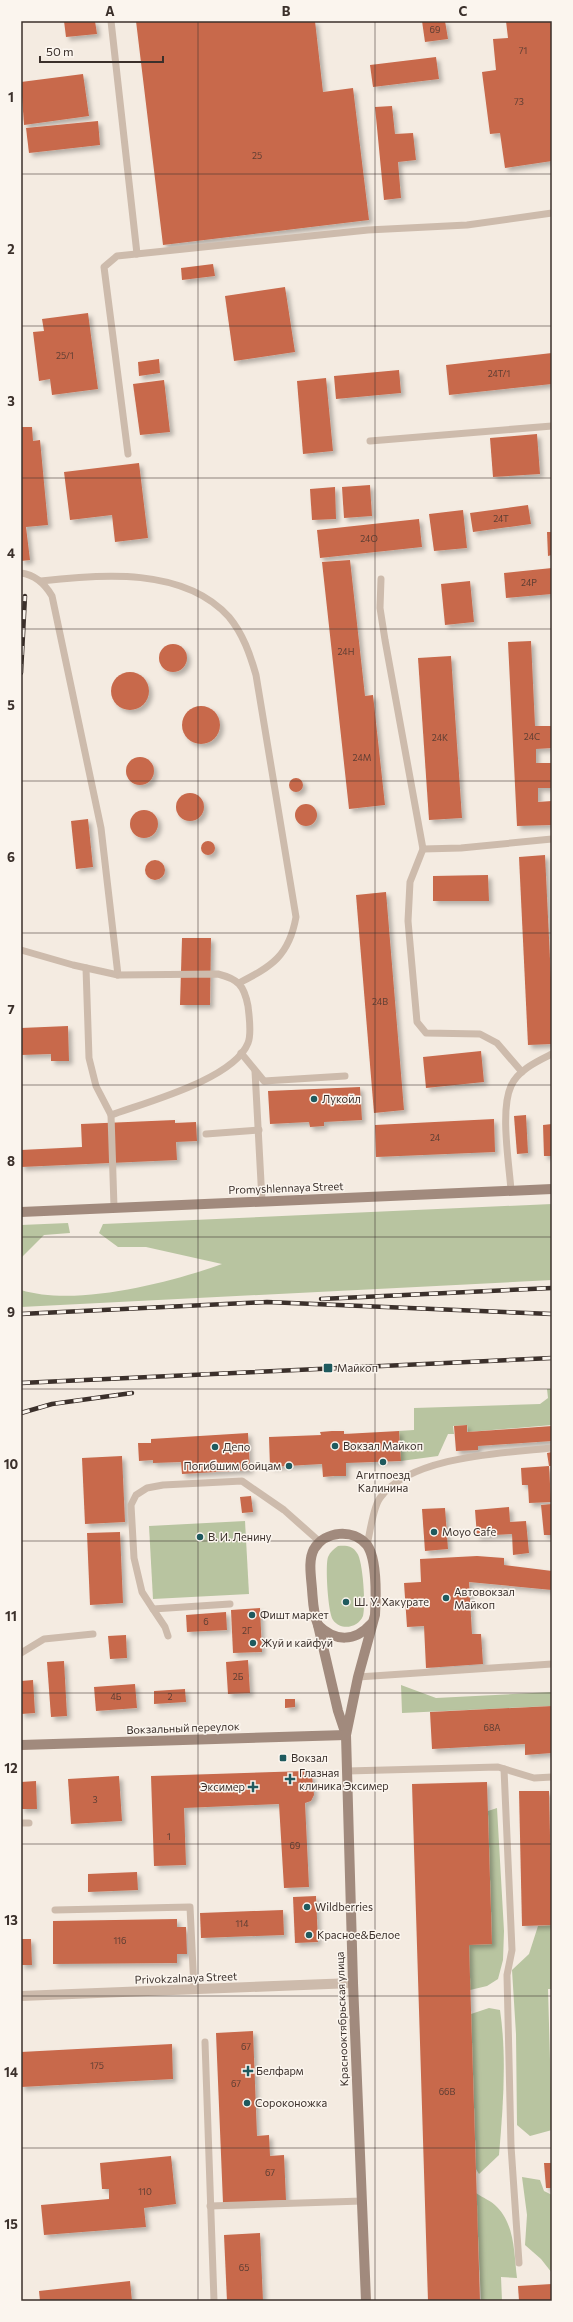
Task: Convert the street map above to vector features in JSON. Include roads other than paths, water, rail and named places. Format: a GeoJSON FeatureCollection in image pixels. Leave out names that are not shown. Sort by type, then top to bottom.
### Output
{"type":"FeatureCollection","features":[{"type":"Feature","properties":{"kind":"street","name":"Promyshlennaya Street"},"geometry":{"type":"LineString","coordinates":[[21,1212],[552,1189]]}},
{"type":"Feature","properties":{"kind":"street"},"geometry":{"type":"LineString","coordinates":[[349,1534],[366,1545],[372,1554],[376,1605],[358,1677],[346,1735],[338,1711],[318,1625],[314,1615],[311,1559],[314,1550],[320,1542],[329,1536],[349,1534]]}},
{"type":"Feature","properties":{"kind":"street"},"geometry":{"type":"LineString","coordinates":[[318,1625],[335,1637],[346,1639],[356,1637],[364,1632],[373,1619]]}},
{"type":"Feature","properties":{"kind":"street","name":"Вокзальный переулок"},"geometry":{"type":"LineString","coordinates":[[21,1745],[346,1735]]}},
{"type":"Feature","properties":{"kind":"street","name":"Краснооктябрьская улица"},"geometry":{"type":"LineString","coordinates":[[346,1735],[353,1983],[366,2301]]}},
{"type":"Feature","properties":{"kind":"street","name":"Privokzalnaya Street"},"geometry":{"type":"LineString","coordinates":[[21,1996],[353,1983]]}},
{"type":"Feature","properties":{"kind":"lane"},"geometry":{"type":"LineString","coordinates":[[111,21],[137,254]]}},
{"type":"Feature","properties":{"kind":"lane"},"geometry":{"type":"LineString","coordinates":[[128,454],[104,267],[117,256],[368,230],[467,225],[552,213]]}},
{"type":"Feature","properties":{"kind":"lane"},"geometry":{"type":"LineString","coordinates":[[370,440],[552,426]]}},
{"type":"Feature","properties":{"kind":"lane"},"geometry":{"type":"LineString","coordinates":[[21,574],[38,578],[52,596],[90,770],[101,828],[118,975]]}},
{"type":"Feature","properties":{"kind":"lane"},"geometry":{"type":"LineString","coordinates":[[41,582],[75,577],[104,577],[144,579],[172,584],[196,592],[213,603],[229,618],[247,646],[256,675],[296,917],[292,938],[280,956],[262,971],[239,983]]}},
{"type":"Feature","properties":{"kind":"lane"},"geometry":{"type":"LineString","coordinates":[[381,579],[380,608],[423,849],[410,882],[408,921],[417,1022],[426,1033],[480,1034],[497,1043],[522,1072]]}},
{"type":"Feature","properties":{"kind":"lane"},"geometry":{"type":"LineString","coordinates":[[423,849],[461,848],[552,839]]}},
{"type":"Feature","properties":{"kind":"lane"},"geometry":{"type":"LineString","coordinates":[[21,950],[86,968],[118,975],[218,974],[234,978],[244,989],[248,1006],[250,1030],[248,1042],[241,1053],[218,1074],[112,1115]]}},
{"type":"Feature","properties":{"kind":"lane"},"geometry":{"type":"LineString","coordinates":[[86,968],[89,1058],[96,1086],[112,1115],[114,1208]]}},
{"type":"Feature","properties":{"kind":"lane"},"geometry":{"type":"LineString","coordinates":[[241,1053],[264,1081],[345,1076]]}},
{"type":"Feature","properties":{"kind":"lane"},"geometry":{"type":"LineString","coordinates":[[511,1190],[506,1106],[511,1084],[530,1064],[552,1054]]}},
{"type":"Feature","properties":{"kind":"lane"},"geometry":{"type":"LineString","coordinates":[[255,1071],[262,1201]]}},
{"type":"Feature","properties":{"kind":"lane"},"geometry":{"type":"LineString","coordinates":[[206,1134],[259,1130]]}},
{"type":"Feature","properties":{"kind":"lane"},"geometry":{"type":"LineString","coordinates":[[366,1545],[379,1498],[395,1484],[423,1467],[452,1460],[552,1448]]}},
{"type":"Feature","properties":{"kind":"lane"},"geometry":{"type":"LineString","coordinates":[[168,1636],[165,1627],[142,1592],[134,1558],[131,1505],[136,1495],[147,1488],[163,1485],[242,1481],[284,1510],[320,1542]]}},
{"type":"Feature","properties":{"kind":"lane"},"geometry":{"type":"LineString","coordinates":[[153,1609],[230,1604]]}},
{"type":"Feature","properties":{"kind":"lane"},"geometry":{"type":"LineString","coordinates":[[21,1652],[44,1639],[93,1634]]}},
{"type":"Feature","properties":{"kind":"lane"},"geometry":{"type":"LineString","coordinates":[[358,1677],[552,1664]]}},
{"type":"Feature","properties":{"kind":"lane"},"geometry":{"type":"LineString","coordinates":[[347,1771],[498,1768],[534,1778],[552,1777]]}},
{"type":"Feature","properties":{"kind":"lane"},"geometry":{"type":"LineString","coordinates":[[504,1769],[512,1950],[507,1975],[511,2131],[519,2263]]}},
{"type":"Feature","properties":{"kind":"lane"},"geometry":{"type":"LineString","coordinates":[[21,1823],[29,1823]]}},
{"type":"Feature","properties":{"kind":"lane"},"geometry":{"type":"LineString","coordinates":[[55,1910],[190,1907],[194,1989]]}},
{"type":"Feature","properties":{"kind":"lane"},"geometry":{"type":"LineString","coordinates":[[206,2042],[214,2301]]}},
{"type":"Feature","properties":{"kind":"lane"},"geometry":{"type":"LineString","coordinates":[[210,2206],[362,2201]]}},
{"type":"Feature","properties":{"kind":"railway"},"geometry":{"type":"LineString","coordinates":[[21,673],[25,596]]}},
{"type":"Feature","properties":{"kind":"railway"},"geometry":{"type":"LineString","coordinates":[[321,1299],[552,1288]]}},
{"type":"Feature","properties":{"kind":"railway"},"geometry":{"type":"LineString","coordinates":[[21,1314],[267,1302],[552,1314]]}},
{"type":"Feature","properties":{"kind":"railway"},"geometry":{"type":"LineString","coordinates":[[21,1383],[552,1358]]}},
{"type":"Feature","properties":{"kind":"railway"},"geometry":{"type":"LineString","coordinates":[[21,1413],[52,1404],[132,1393]]}},
{"type":"Feature","properties":{"kind":"place","name":"Лукойл"},"geometry":{"type":"Point","coordinates":[314,1099]}},
{"type":"Feature","properties":{"kind":"place","name":"Майкоп"},"geometry":{"type":"Point","coordinates":[328,1368]}},
{"type":"Feature","properties":{"kind":"place","name":"Вокзал Майкоп"},"geometry":{"type":"Point","coordinates":[335,1446]}},
{"type":"Feature","properties":{"kind":"place","name":"Депо"},"geometry":{"type":"Point","coordinates":[215,1447]}},
{"type":"Feature","properties":{"kind":"place","name":"Агитпоезд Калинина"},"geometry":{"type":"Point","coordinates":[383,1462]}},
{"type":"Feature","properties":{"kind":"place","name":"Погибшим бойцам"},"geometry":{"type":"Point","coordinates":[289,1466]}},
{"type":"Feature","properties":{"kind":"place","name":"Moyo Cafe"},"geometry":{"type":"Point","coordinates":[434,1532]}},
{"type":"Feature","properties":{"kind":"place","name":"В. И. Ленину"},"geometry":{"type":"Point","coordinates":[200,1537]}},
{"type":"Feature","properties":{"kind":"place","name":"Автовокзал Майкоп"},"geometry":{"type":"Point","coordinates":[446,1598]}},
{"type":"Feature","properties":{"kind":"place","name":"Ш. У. Хакурате"},"geometry":{"type":"Point","coordinates":[346,1602]}},
{"type":"Feature","properties":{"kind":"place","name":"Фишт маркет"},"geometry":{"type":"Point","coordinates":[252,1615]}},
{"type":"Feature","properties":{"kind":"place","name":"Жуй и кайфуй"},"geometry":{"type":"Point","coordinates":[253,1643]}},
{"type":"Feature","properties":{"kind":"place","name":"Вокзал"},"geometry":{"type":"Point","coordinates":[283,1758]}},
{"type":"Feature","properties":{"kind":"place","name":"Глазная клиника Эксимер"},"geometry":{"type":"Point","coordinates":[290,1779]}},
{"type":"Feature","properties":{"kind":"place","name":"Эксимер"},"geometry":{"type":"Point","coordinates":[253,1787]}},
{"type":"Feature","properties":{"kind":"place","name":"Wildberries"},"geometry":{"type":"Point","coordinates":[307,1907]}},
{"type":"Feature","properties":{"kind":"place","name":"Красное&Белое"},"geometry":{"type":"Point","coordinates":[309,1935]}},
{"type":"Feature","properties":{"kind":"place","name":"Белфарм"},"geometry":{"type":"Point","coordinates":[248,2071]}},
{"type":"Feature","properties":{"kind":"place","name":"Сороконожка"},"geometry":{"type":"Point","coordinates":[247,2103]}}]}
